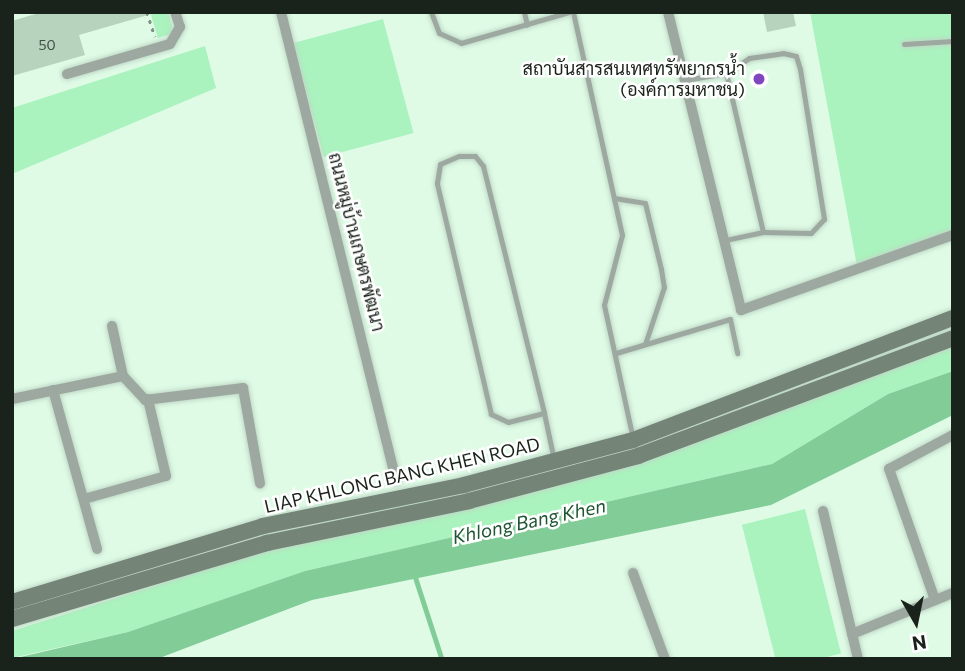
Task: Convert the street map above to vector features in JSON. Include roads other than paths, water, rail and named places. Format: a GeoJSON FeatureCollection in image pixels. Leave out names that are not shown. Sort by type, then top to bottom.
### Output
{"type":"FeatureCollection","features":[{"type":"Feature","properties":{"kind":"main road","name":"LIAP KHLONG BANG KHEN ROAD"},"geometry":{"type":"LineString","coordinates":[[12,602],[263,526],[554,461],[633,440],[953,318]]}},
{"type":"Feature","properties":{"kind":"main road","name":"LIAP KHLONG BANG KHEN ROAD"},"geometry":{"type":"LineString","coordinates":[[12,618],[267,543],[559,478],[638,456],[953,338]]}},
{"type":"Feature","properties":{"kind":"main road"},"geometry":{"type":"LineString","coordinates":[[554,461],[559,478]]}},
{"type":"Feature","properties":{"kind":"street"},"geometry":{"type":"LineString","coordinates":[[67,74],[158,47],[176,38],[175,12]]}},
{"type":"Feature","properties":{"kind":"street","name":"ถนนหมู่บ้านเกษตรพัฒนา"},"geometry":{"type":"LineString","coordinates":[[281,12],[396,480]]}},
{"type":"Feature","properties":{"kind":"street"},"geometry":{"type":"LineString","coordinates":[[668,12],[741,310],[953,234]]}},
{"type":"Feature","properties":{"kind":"street"},"geometry":{"type":"LineString","coordinates":[[112,326],[123,376]]}},
{"type":"Feature","properties":{"kind":"street"},"geometry":{"type":"LineString","coordinates":[[12,399],[123,376],[130,377],[138,398],[243,388],[260,484]]}},
{"type":"Feature","properties":{"kind":"street"},"geometry":{"type":"LineString","coordinates":[[52,390],[97,549]]}},
{"type":"Feature","properties":{"kind":"street"},"geometry":{"type":"LineString","coordinates":[[83,499],[166,476],[148,399]]}},
{"type":"Feature","properties":{"kind":"street"},"geometry":{"type":"LineString","coordinates":[[936,600],[889,469],[953,435]]}},
{"type":"Feature","properties":{"kind":"street"},"geometry":{"type":"LineString","coordinates":[[823,511],[858,659]]}},
{"type":"Feature","properties":{"kind":"street"},"geometry":{"type":"LineString","coordinates":[[633,573],[665,659]]}},
{"type":"Feature","properties":{"kind":"street"},"geometry":{"type":"LineString","coordinates":[[852,634],[953,593]]}},
{"type":"Feature","properties":{"kind":"lane"},"geometry":{"type":"LineString","coordinates":[[431,12],[439,33],[461,43],[571,12],[622,235],[604,305],[633,440]]}},
{"type":"Feature","properties":{"kind":"lane"},"geometry":{"type":"LineString","coordinates":[[524,12],[527,25]]}},
{"type":"Feature","properties":{"kind":"lane"},"geometry":{"type":"LineString","coordinates":[[904,44],[953,41]]}},
{"type":"Feature","properties":{"kind":"lane"},"geometry":{"type":"LineString","coordinates":[[685,80],[726,73],[749,58],[783,53],[796,56],[800,69],[824,219],[811,233],[763,232],[724,240]]}},
{"type":"Feature","properties":{"kind":"lane"},"geometry":{"type":"LineString","coordinates":[[726,73],[763,232]]}},
{"type":"Feature","properties":{"kind":"lane"},"geometry":{"type":"LineString","coordinates":[[544,413],[508,422],[491,414],[437,183],[440,164],[459,156],[475,156],[483,166],[544,413],[554,461]]}},
{"type":"Feature","properties":{"kind":"lane"},"geometry":{"type":"LineString","coordinates":[[614,198],[645,203],[661,269],[664,287],[645,344]]}},
{"type":"Feature","properties":{"kind":"lane"},"geometry":{"type":"LineString","coordinates":[[616,353],[730,319],[737,353]]}},
{"type":"Feature","properties":{"kind":"water","name":"Khlong Bang Khen"},"geometry":{"type":"Polygon","coordinates":[[[953,371],[953,415],[771,505],[312,600],[157,659],[12,659],[128,632],[305,571],[772,464],[888,394],[953,371]]]}},
{"type":"Feature","properties":{"kind":"waterway"},"geometry":{"type":"LineString","coordinates":[[415,576],[442,659]]}},
{"type":"Feature","properties":{"kind":"place","name":"สถาบันสารสนเทศทรัพยากรน้ำ (องค์การมหาชน)"},"geometry":{"type":"Point","coordinates":[759,79]}}]}
